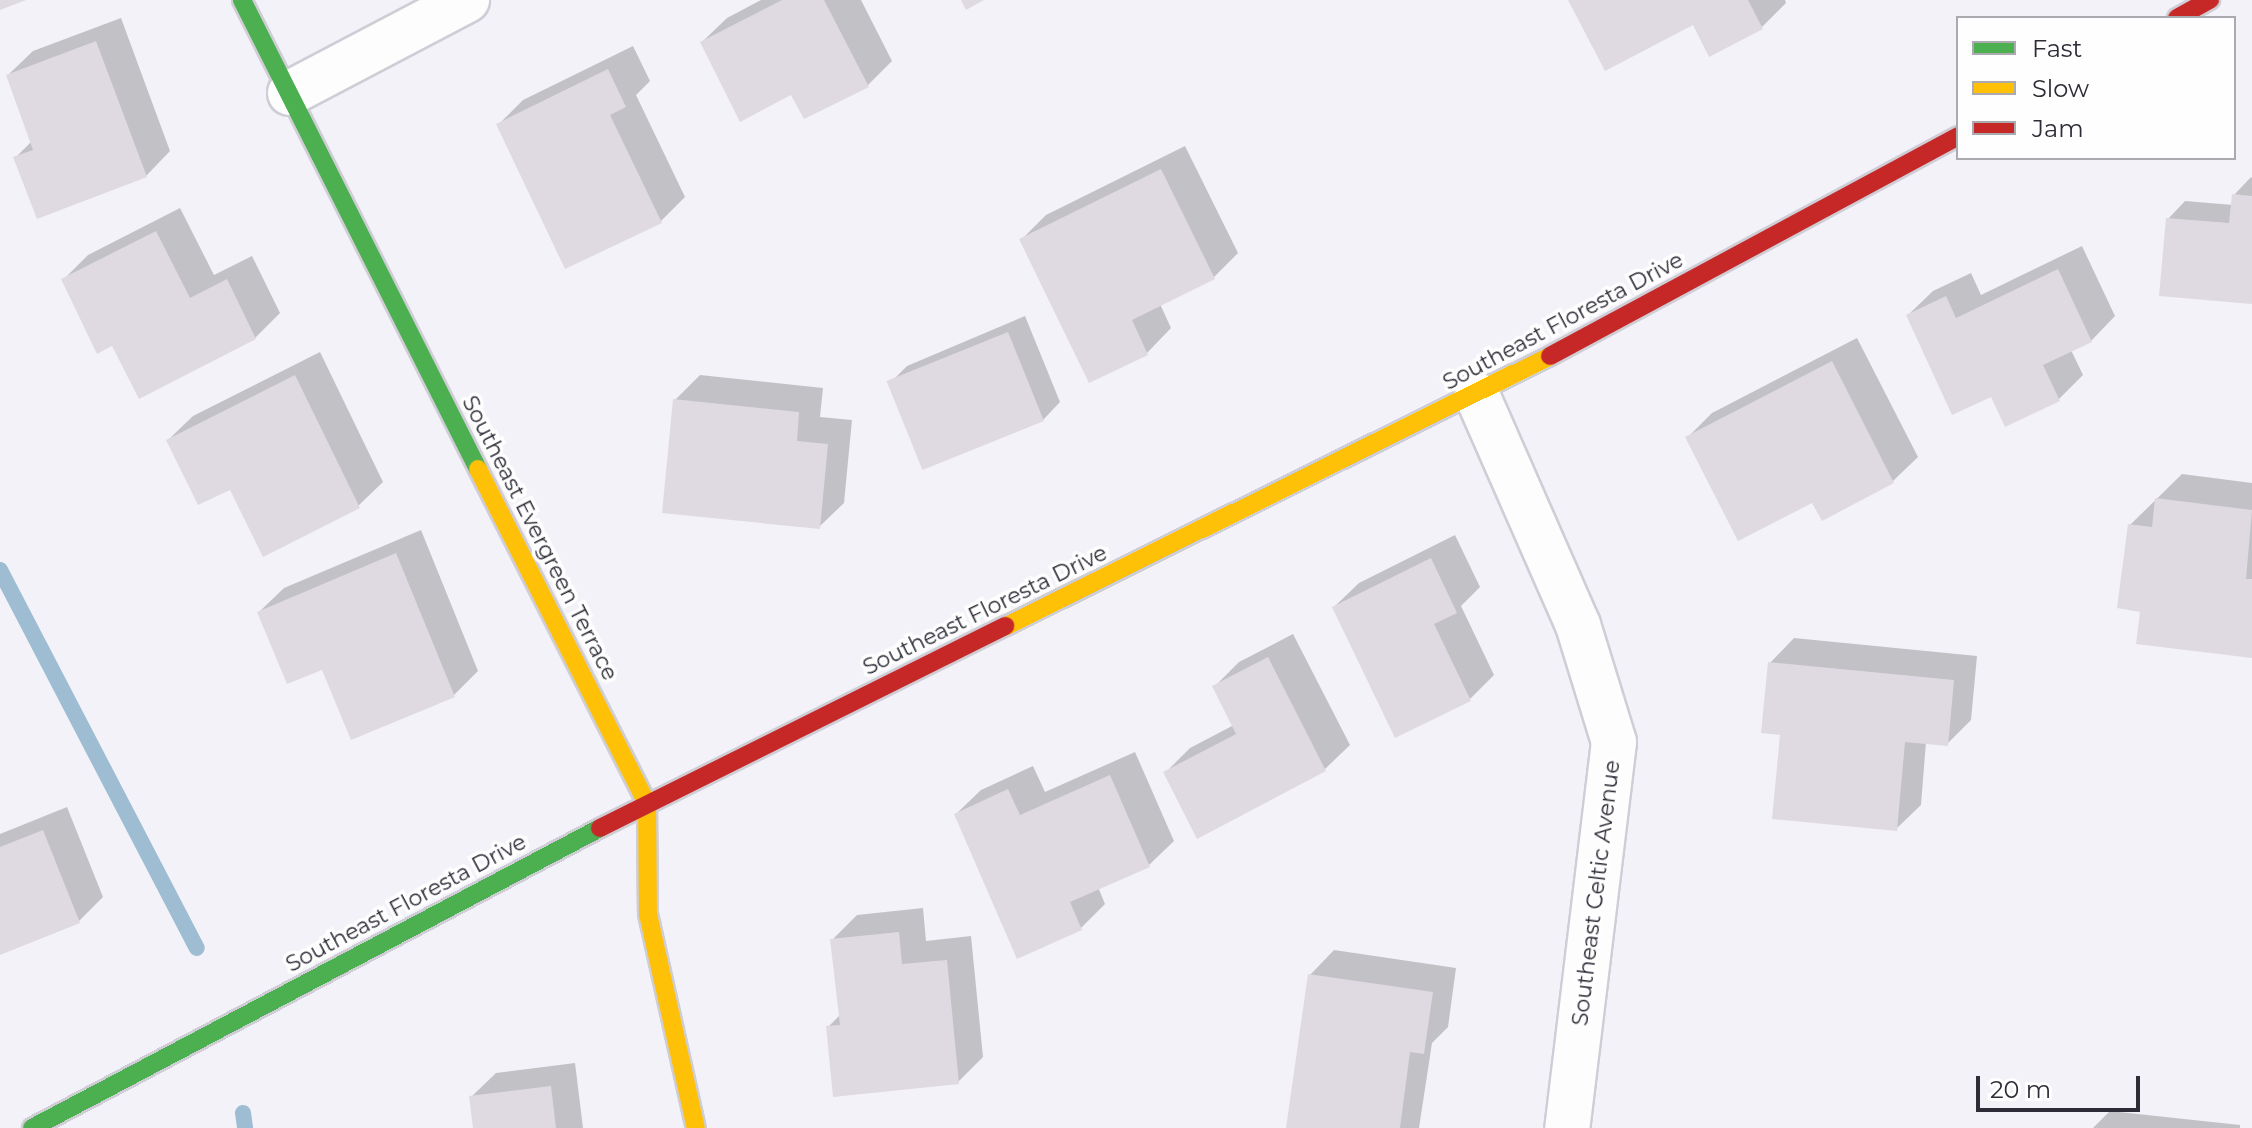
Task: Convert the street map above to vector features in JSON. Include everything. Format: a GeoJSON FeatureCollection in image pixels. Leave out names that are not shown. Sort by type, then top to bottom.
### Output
{"type":"FeatureCollection","features":[{"type":"Feature","properties":{"kind":"street","name":"Southeast Evergreen Terrace"},"geometry":{"type":"LineString","coordinates":[[242,0],[647,803],[648,914],[696,1128]]}},
{"type":"Feature","properties":{"kind":"street"},"geometry":{"type":"LineString","coordinates":[[290,93],[467,0]]}},
{"type":"Feature","properties":{"kind":"street"},"geometry":{"type":"LineString","coordinates":[[2181,16],[2210,0]]}},
{"type":"Feature","properties":{"kind":"street","name":"Southeast Floresta Drive"},"geometry":{"type":"LineString","coordinates":[[32,1128],[647,803],[1477,395],[1956,137]]}},
{"type":"Feature","properties":{"kind":"street","name":"Southeast Celtic Avenue"},"geometry":{"type":"LineString","coordinates":[[1477,395],[1578,625],[1614,742],[1567,1128]]}},
{"type":"Feature","properties":{"kind":"building"},"geometry":{"type":"Polygon","coordinates":[[[0,0],[26,0],[0,10],[0,0]]]}},
{"type":"Feature","properties":{"kind":"building"},"geometry":{"type":"Polygon","coordinates":[[[782,0],[824,0],[869,87],[804,119],[791,95],[740,122],[700,42],[782,0]]]}},
{"type":"Feature","properties":{"kind":"building"},"geometry":{"type":"Polygon","coordinates":[[[961,0],[984,0],[966,10],[961,0]]]}},
{"type":"Feature","properties":{"kind":"building"},"geometry":{"type":"Polygon","coordinates":[[[1568,0],[1748,0],[1763,29],[1709,57],[1693,25],[1605,71],[1568,0]]]}},
{"type":"Feature","properties":{"kind":"building"},"geometry":{"type":"Polygon","coordinates":[[[96,41],[147,177],[37,219],[13,157],[33,150],[6,75],[96,41]]]}},
{"type":"Feature","properties":{"kind":"building"},"geometry":{"type":"Polygon","coordinates":[[[608,69],[626,107],[610,115],[662,223],[565,269],[496,124],[608,69]]]}},
{"type":"Feature","properties":{"kind":"building"},"geometry":{"type":"Polygon","coordinates":[[[1161,169],[1215,279],[1132,320],[1148,355],[1089,383],[1019,239],[1161,169]]]}},
{"type":"Feature","properties":{"kind":"building"},"geometry":{"type":"Polygon","coordinates":[[[2232,194],[2252,196],[2252,304],[2159,296],[2166,218],[2229,223],[2232,194]]]}},
{"type":"Feature","properties":{"kind":"building"},"geometry":{"type":"Polygon","coordinates":[[[156,231],[190,298],[227,279],[256,339],[139,399],[112,346],[97,354],[61,279],[156,231]]]}},
{"type":"Feature","properties":{"kind":"building"},"geometry":{"type":"Polygon","coordinates":[[[2058,269],[2092,342],[2043,365],[2060,401],[2005,427],[1991,397],[1952,415],[1906,315],[1946,296],[1956,318],[2058,269]]]}},
{"type":"Feature","properties":{"kind":"building"},"geometry":{"type":"Polygon","coordinates":[[[1008,332],[1044,421],[923,470],[887,381],[1008,332]]]}},
{"type":"Feature","properties":{"kind":"building"},"geometry":{"type":"Polygon","coordinates":[[[1832,361],[1894,483],[1822,521],[1812,503],[1738,541],[1685,437],[1832,361]]]}},
{"type":"Feature","properties":{"kind":"building"},"geometry":{"type":"Polygon","coordinates":[[[295,375],[360,508],[263,557],[230,490],[198,505],[166,440],[295,375]]]}},
{"type":"Feature","properties":{"kind":"building"},"geometry":{"type":"Polygon","coordinates":[[[673,399],[799,412],[797,441],[828,444],[820,529],[662,513],[673,399]]]}},
{"type":"Feature","properties":{"kind":"building"},"geometry":{"type":"Polygon","coordinates":[[[2155,498],[2252,510],[2246,579],[2252,579],[2252,658],[2136,644],[2140,612],[2117,608],[2128,524],[2152,527],[2155,498]]]}},
{"type":"Feature","properties":{"kind":"building"},"geometry":{"type":"Polygon","coordinates":[[[396,553],[455,697],[351,740],[322,670],[287,684],[257,612],[396,553]]]}},
{"type":"Feature","properties":{"kind":"building"},"geometry":{"type":"Polygon","coordinates":[[[1431,558],[1457,613],[1434,624],[1471,701],[1395,738],[1332,607],[1431,558]]]}},
{"type":"Feature","properties":{"kind":"building"},"geometry":{"type":"Polygon","coordinates":[[[1268,657],[1326,771],[1197,839],[1163,772],[1236,734],[1212,686],[1268,657]]]}},
{"type":"Feature","properties":{"kind":"building"},"geometry":{"type":"Polygon","coordinates":[[[1768,662],[1954,680],[1948,746],[1905,742],[1897,831],[1772,819],[1780,735],[1761,733],[1768,662]]]}},
{"type":"Feature","properties":{"kind":"building"},"geometry":{"type":"Polygon","coordinates":[[[1110,775],[1150,867],[1070,902],[1082,930],[1017,959],[954,814],[1008,789],[1020,815],[1110,775]]]}},
{"type":"Feature","properties":{"kind":"building"},"geometry":{"type":"Polygon","coordinates":[[[43,830],[80,923],[0,955],[0,847],[43,830]]]}},
{"type":"Feature","properties":{"kind":"building"},"geometry":{"type":"Polygon","coordinates":[[[899,932],[902,964],[947,960],[959,1084],[833,1097],[826,1026],[840,1025],[830,939],[899,932]]]}},
{"type":"Feature","properties":{"kind":"building"},"geometry":{"type":"Polygon","coordinates":[[[1308,974],[1433,992],[1424,1054],[1410,1052],[1400,1128],[1286,1128],[1308,974]]]}},
{"type":"Feature","properties":{"kind":"building"},"geometry":{"type":"Polygon","coordinates":[[[551,1086],[556,1128],[473,1128],[469,1096],[551,1086]]]}},
{"type":"Feature","properties":{"kind":"waterway"},"geometry":{"type":"LineString","coordinates":[[0,570],[197,948]]}},
{"type":"Feature","properties":{"kind":"waterway"},"geometry":{"type":"LineString","coordinates":[[243,1113],[245,1128]]}},
{"type":"Feature","properties":{"kind":"traffic: fast"},"geometry":{"type":"LineString","coordinates":[[242,0],[478,469]]}},
{"type":"Feature","properties":{"kind":"traffic: fast"},"geometry":{"type":"LineString","coordinates":[[32,1128],[600,828]]}},
{"type":"Feature","properties":{"kind":"traffic: slow"},"geometry":{"type":"LineString","coordinates":[[1006,626],[1550,356]]}},
{"type":"Feature","properties":{"kind":"traffic: slow"},"geometry":{"type":"LineString","coordinates":[[478,469],[647,803],[648,914],[696,1128]]}},
{"type":"Feature","properties":{"kind":"traffic: jam"},"geometry":{"type":"LineString","coordinates":[[2181,16],[2210,0]]}},
{"type":"Feature","properties":{"kind":"traffic: jam"},"geometry":{"type":"LineString","coordinates":[[1550,356],[1956,137]]}},
{"type":"Feature","properties":{"kind":"traffic: jam"},"geometry":{"type":"LineString","coordinates":[[600,828],[1006,626]]}}]}
